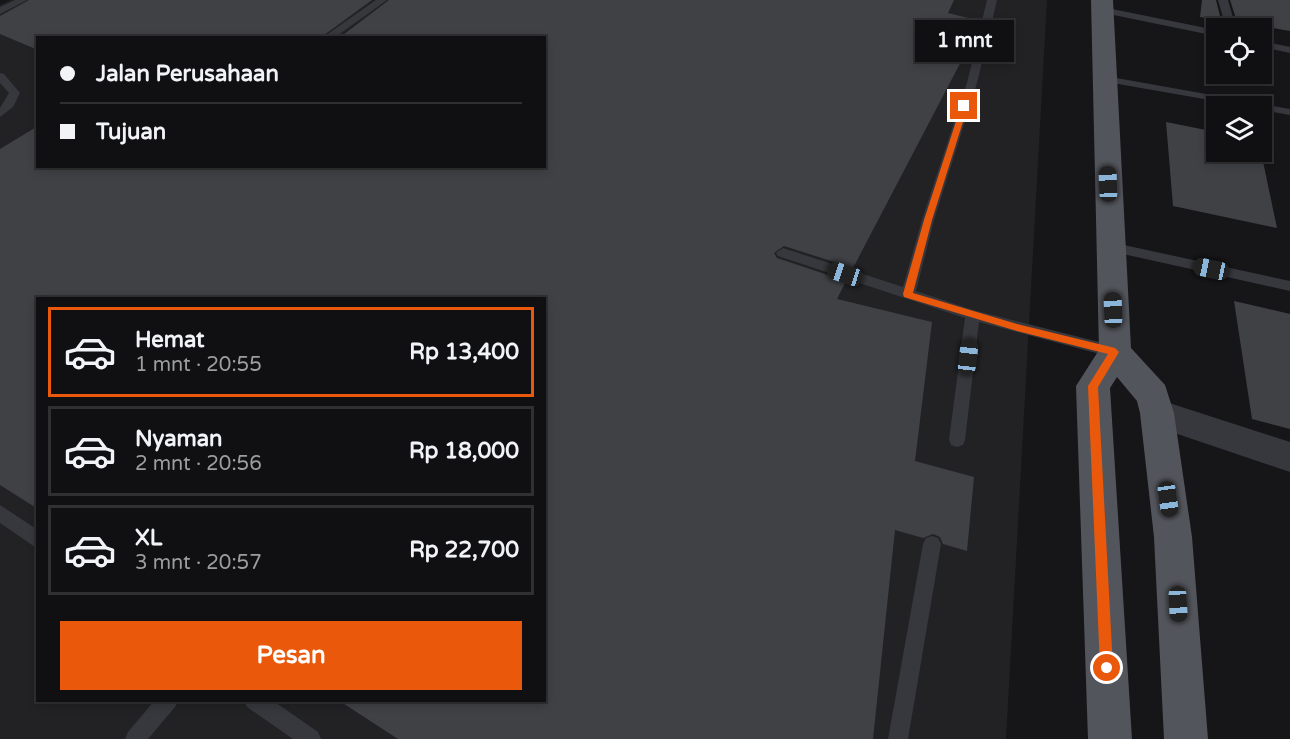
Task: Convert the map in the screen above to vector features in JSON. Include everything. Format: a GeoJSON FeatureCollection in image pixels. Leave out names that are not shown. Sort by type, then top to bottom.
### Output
{"type":"FeatureCollection","features":[{"type":"Feature","properties":{"kind":"main road"},"geometry":{"type":"LineString","coordinates":[[1102,5],[1115,352],[1093,386],[1110,739]]}},
{"type":"Feature","properties":{"kind":"main road"},"geometry":{"type":"LineString","coordinates":[[1115,352],[1153,396],[1157,413],[1173,537],[1186,739]]}},
{"type":"Feature","properties":{"kind":"street"},"geometry":{"type":"LineString","coordinates":[[1157,413],[1290,457]]}},
{"type":"Feature","properties":{"kind":"lane"},"geometry":{"type":"LineString","coordinates":[[0,11],[22,0]]}},
{"type":"Feature","properties":{"kind":"lane"},"geometry":{"type":"LineString","coordinates":[[330,36],[382,0]]}},
{"type":"Feature","properties":{"kind":"lane"},"geometry":{"type":"LineString","coordinates":[[908,294],[928,220],[972,83],[992,0]]}},
{"type":"Feature","properties":{"kind":"lane"},"geometry":{"type":"LineString","coordinates":[[1223,0],[1228,18]]}},
{"type":"Feature","properties":{"kind":"lane"},"geometry":{"type":"LineString","coordinates":[[1102,5],[1206,31]]}},
{"type":"Feature","properties":{"kind":"lane"},"geometry":{"type":"LineString","coordinates":[[1272,46],[1290,50]]}},
{"type":"Feature","properties":{"kind":"lane"},"geometry":{"type":"LineString","coordinates":[[0,76],[15,93],[9,105],[0,114]]}},
{"type":"Feature","properties":{"kind":"lane"},"geometry":{"type":"LineString","coordinates":[[1105,78],[1206,97]]}},
{"type":"Feature","properties":{"kind":"lane"},"geometry":{"type":"LineString","coordinates":[[1272,109],[1290,112]]}},
{"type":"Feature","properties":{"kind":"lane"},"geometry":{"type":"LineString","coordinates":[[1110,247],[1290,286]]}},
{"type":"Feature","properties":{"kind":"lane"},"geometry":{"type":"LineString","coordinates":[[783,253],[973,315],[1115,352]]}},
{"type":"Feature","properties":{"kind":"lane"},"geometry":{"type":"LineString","coordinates":[[957,440],[973,315]]}},
{"type":"Feature","properties":{"kind":"lane"},"geometry":{"type":"LineString","coordinates":[[0,513],[36,540]]}},
{"type":"Feature","properties":{"kind":"lane"},"geometry":{"type":"LineString","coordinates":[[898,739],[932,544]]}},
{"type":"Feature","properties":{"kind":"lane"},"geometry":{"type":"LineString","coordinates":[[135,739],[166,702]]}},
{"type":"Feature","properties":{"kind":"lane"},"geometry":{"type":"LineString","coordinates":[[257,702],[311,739]]}},
{"type":"Feature","properties":{"kind":"shaded area"},"geometry":{"type":"Polygon","coordinates":[[[11,0],[1047,0],[1006,739],[0,739],[0,5],[11,0]]]}},
{"type":"Feature","properties":{"kind":"building"},"geometry":{"type":"Polygon","coordinates":[[[29,0],[372,0],[323,36],[36,36],[36,49],[0,34],[0,16],[29,0]]]}},
{"type":"Feature","properties":{"kind":"building"},"geometry":{"type":"Polygon","coordinates":[[[389,0],[954,0],[948,13],[980,21],[977,31],[853,268],[784,246],[774,253],[777,258],[846,281],[837,299],[932,322],[915,461],[974,477],[967,551],[943,544],[940,537],[933,534],[923,538],[895,530],[873,739],[398,739],[341,702],[546,702],[546,297],[36,297],[36,508],[0,485],[0,149],[36,127],[36,168],[546,168],[546,36],[342,36],[389,0]]]}},
{"type":"Feature","properties":{"kind":"building"},"geometry":{"type":"Polygon","coordinates":[[[1202,0],[1216,0],[1220,18],[1200,17],[1202,0]]]}},
{"type":"Feature","properties":{"kind":"building"},"geometry":{"type":"Polygon","coordinates":[[[1230,0],[1290,0],[1290,31],[1272,28],[1272,18],[1236,18],[1230,0]]]}},
{"type":"Feature","properties":{"kind":"building"},"geometry":{"type":"Polygon","coordinates":[[[1166,122],[1206,130],[1206,162],[1263,162],[1277,228],[1173,206],[1166,122]]]}},
{"type":"Feature","properties":{"kind":"building"},"geometry":{"type":"Polygon","coordinates":[[[1234,301],[1290,314],[1290,429],[1252,419],[1234,301]]]}},
{"type":"Feature","properties":{"kind":"route"},"geometry":{"type":"LineString","coordinates":[[964,106],[928,220],[908,294],[1017,328],[1115,352],[1093,386],[1107,668]]}}]}
